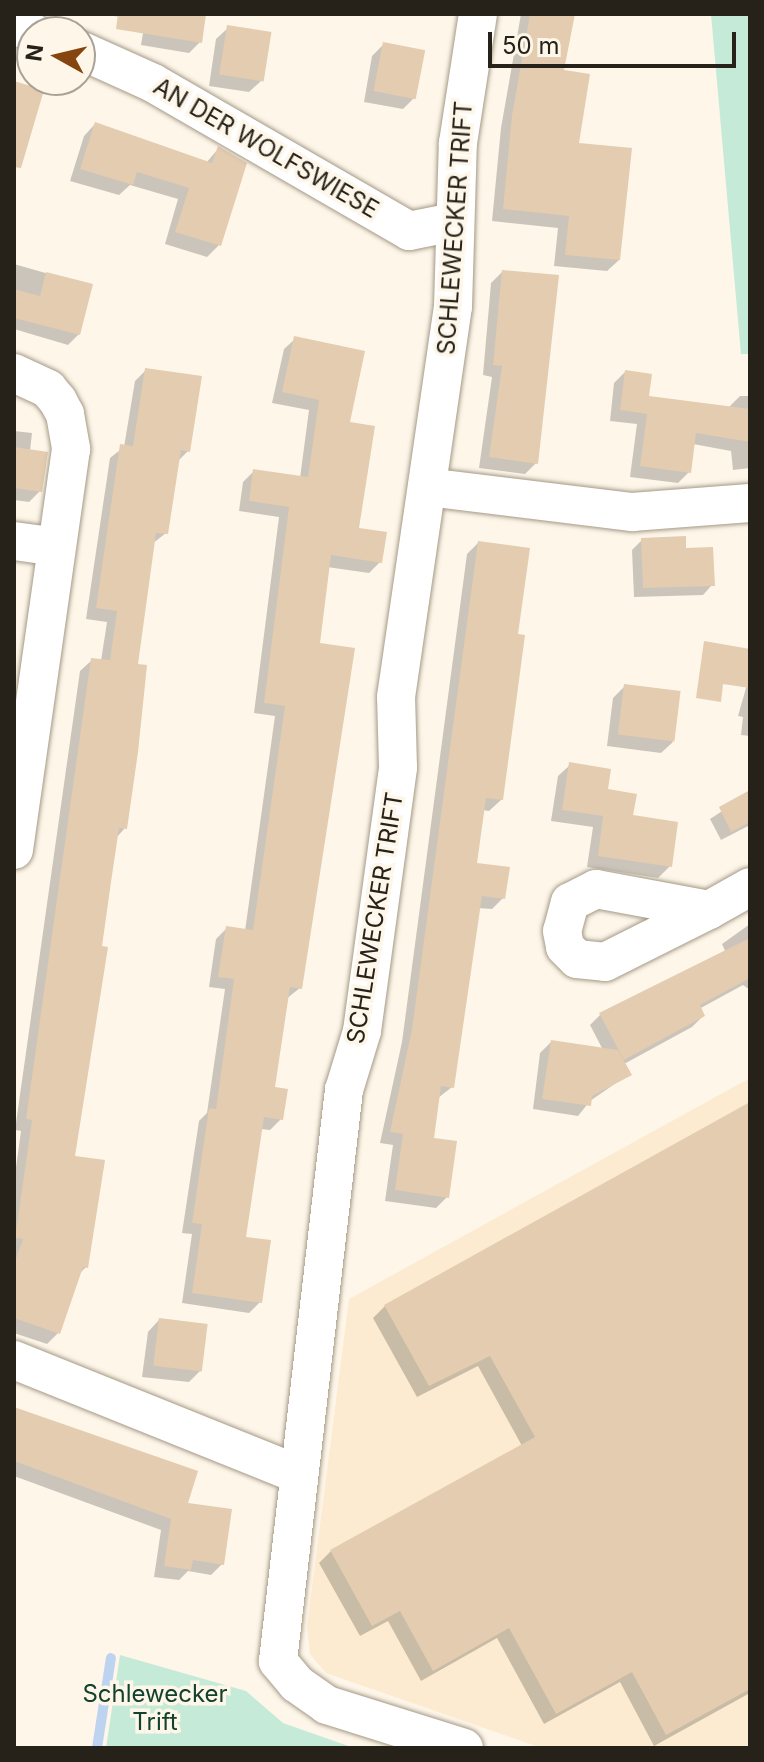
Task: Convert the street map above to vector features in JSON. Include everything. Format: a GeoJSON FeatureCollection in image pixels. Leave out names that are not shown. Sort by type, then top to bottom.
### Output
{"type":"FeatureCollection","features":[{"type":"Feature","properties":{"kind":"street","name":"SCHLEWECKER TRIFT"},"geometry":{"type":"LineString","coordinates":[[464,1748],[327,1705],[297,1684],[278,1661],[297,1474],[344,1090],[362,1031],[396,783],[396,697],[453,307],[458,143],[478,14]]}},
{"type":"Feature","properties":{"kind":"street","name":"AN DER WOLFSWIESE"},"geometry":{"type":"LineString","coordinates":[[96,57],[153,83],[409,231],[454,222]]}},
{"type":"Feature","properties":{"kind":"street"},"geometry":{"type":"LineString","coordinates":[[14,373],[48,389],[65,414],[71,449],[14,850]]}},
{"type":"Feature","properties":{"kind":"street"},"geometry":{"type":"LineString","coordinates":[[427,487],[632,512],[750,503]]}},
{"type":"Feature","properties":{"kind":"street"},"geometry":{"type":"LineString","coordinates":[[14,541],[57,547]]}},
{"type":"Feature","properties":{"kind":"street"},"geometry":{"type":"LineString","coordinates":[[709,910],[750,887]]}},
{"type":"Feature","properties":{"kind":"street"},"geometry":{"type":"LineString","coordinates":[[14,1360],[297,1474]]}},
{"type":"Feature","properties":{"kind":"shaded area"},"geometry":{"type":"Polygon","coordinates":[[[750,1078],[750,1748],[542,1748],[326,1673],[310,1654],[307,1627],[349,1299],[750,1078]]]}},
{"type":"Feature","properties":{"kind":"green space"},"geometry":{"type":"Polygon","coordinates":[[[711,14],[750,14],[750,354],[741,354],[711,14]]]}},
{"type":"Feature","properties":{"kind":"green space","name":"Schlewecker Trift"},"geometry":{"type":"Polygon","coordinates":[[[120,1655],[246,1691],[283,1723],[354,1748],[106,1748],[120,1655]]]}},
{"type":"Feature","properties":{"kind":"building"},"geometry":{"type":"Polygon","coordinates":[[[118,14],[206,14],[202,43],[116,29],[118,14]]]}},
{"type":"Feature","properties":{"kind":"building"},"geometry":{"type":"Polygon","coordinates":[[[530,14],[575,14],[564,70],[590,74],[579,143],[632,148],[620,260],[565,255],[569,216],[503,209],[512,115],[530,14]]]}},
{"type":"Feature","properties":{"kind":"building"},"geometry":{"type":"Polygon","coordinates":[[[227,25],[271,32],[264,81],[219,74],[227,25]]]}},
{"type":"Feature","properties":{"kind":"building"},"geometry":{"type":"Polygon","coordinates":[[[383,42],[425,50],[416,99],[373,91],[383,42]]]}},
{"type":"Feature","properties":{"kind":"building"},"geometry":{"type":"Polygon","coordinates":[[[14,81],[16,96],[42,96],[21,168],[14,167],[14,81]]]}},
{"type":"Feature","properties":{"kind":"building"},"geometry":{"type":"Polygon","coordinates":[[[95,122],[212,163],[218,146],[247,163],[221,246],[175,232],[189,188],[137,172],[133,185],[80,169],[95,122]]]}},
{"type":"Feature","properties":{"kind":"building"},"geometry":{"type":"Polygon","coordinates":[[[502,270],[559,275],[538,464],[489,457],[502,366],[493,365],[502,270]]]}},
{"type":"Feature","properties":{"kind":"building"},"geometry":{"type":"Polygon","coordinates":[[[46,272],[93,284],[80,335],[14,318],[14,289],[40,296],[46,272]]]}},
{"type":"Feature","properties":{"kind":"building"},"geometry":{"type":"Polygon","coordinates":[[[294,336],[365,351],[350,422],[375,426],[359,528],[387,532],[382,563],[331,555],[320,643],[355,648],[302,989],[290,987],[275,1087],[288,1089],[283,1120],[264,1117],[246,1237],[271,1240],[262,1303],[192,1293],[202,1224],[192,1223],[209,1108],[216,1109],[234,979],[218,977],[226,926],[253,930],[285,706],[264,703],[289,507],[249,501],[253,469],[308,477],[319,400],[282,392],[294,336]]]}},
{"type":"Feature","properties":{"kind":"building"},"geometry":{"type":"Polygon","coordinates":[[[145,368],[202,376],[190,452],[181,450],[168,534],[156,533],[138,664],[147,665],[138,752],[127,829],[119,828],[102,946],[108,947],[75,1156],[105,1160],[88,1268],[83,1267],[60,1334],[14,1318],[14,1264],[23,1239],[15,1238],[32,1120],[26,1119],[91,658],[110,660],[117,611],[96,608],[120,444],[133,446],[145,368]]]}},
{"type":"Feature","properties":{"kind":"building"},"geometry":{"type":"Polygon","coordinates":[[[625,370],[652,374],[649,396],[750,409],[750,442],[696,433],[691,473],[640,466],[647,414],[620,410],[625,370]]]}},
{"type":"Feature","properties":{"kind":"building"},"geometry":{"type":"Polygon","coordinates":[[[14,447],[48,452],[42,492],[14,488],[14,447]]]}},
{"type":"Feature","properties":{"kind":"building"},"geometry":{"type":"Polygon","coordinates":[[[686,536],[686,548],[713,547],[715,586],[643,588],[641,538],[686,536]]]}},
{"type":"Feature","properties":{"kind":"building"},"geometry":{"type":"Polygon","coordinates":[[[478,541],[530,548],[518,634],[525,635],[503,800],[486,798],[477,863],[510,867],[505,899],[482,896],[454,1088],[441,1086],[434,1138],[457,1141],[449,1198],[395,1190],[403,1134],[390,1132],[412,1029],[478,541]]]}},
{"type":"Feature","properties":{"kind":"building"},"geometry":{"type":"Polygon","coordinates":[[[704,641],[750,649],[750,688],[723,684],[721,702],[696,698],[704,641]]]}},
{"type":"Feature","properties":{"kind":"building"},"geometry":{"type":"Polygon","coordinates":[[[624,684],[681,691],[674,742],[618,735],[624,684]]]}},
{"type":"Feature","properties":{"kind":"building"},"geometry":{"type":"Polygon","coordinates":[[[569,762],[611,769],[608,789],[637,794],[633,815],[678,822],[672,867],[598,856],[603,816],[562,810],[569,762]]]}},
{"type":"Feature","properties":{"kind":"building"},"geometry":{"type":"Polygon","coordinates":[[[750,790],[750,822],[731,832],[719,807],[750,790]]]}},
{"type":"Feature","properties":{"kind":"building"},"geometry":{"type":"Polygon","coordinates":[[[750,938],[750,978],[700,1005],[705,1016],[624,1060],[599,1013],[750,938]]]}},
{"type":"Feature","properties":{"kind":"building"},"geometry":{"type":"Polygon","coordinates":[[[551,1040],[618,1050],[632,1075],[592,1096],[591,1106],[542,1099],[551,1040]]]}},
{"type":"Feature","properties":{"kind":"building"},"geometry":{"type":"Polygon","coordinates":[[[750,1102],[750,1689],[666,1735],[632,1672],[556,1714],[509,1628],[433,1671],[400,1611],[372,1626],[330,1550],[535,1437],[490,1356],[429,1386],[384,1305],[750,1102]]]}},
{"type":"Feature","properties":{"kind":"building"},"geometry":{"type":"Polygon","coordinates":[[[159,1318],[208,1324],[202,1372],[153,1366],[159,1318]]]}},
{"type":"Feature","properties":{"kind":"building"},"geometry":{"type":"Polygon","coordinates":[[[14,1407],[198,1471],[188,1503],[232,1509],[224,1565],[193,1560],[191,1570],[164,1566],[171,1519],[14,1461],[14,1407]]]}},
{"type":"Feature","properties":{"kind":"waterway"},"geometry":{"type":"LineString","coordinates":[[97,1748],[111,1658]]}}]}
